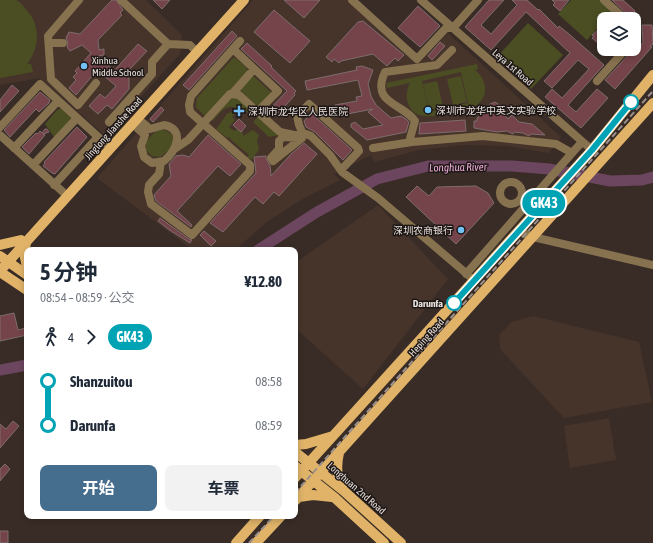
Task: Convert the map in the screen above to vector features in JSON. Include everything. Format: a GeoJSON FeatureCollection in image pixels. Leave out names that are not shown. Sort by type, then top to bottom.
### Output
{"type":"FeatureCollection","features":[{"type":"Feature","properties":{"kind":"main road","name":"Jinglong Jianshe Road"},"geometry":{"type":"LineString","coordinates":[[23,242],[63,192],[236,0]]}},
{"type":"Feature","properties":{"kind":"main road","name":"Jinglong Jianshe Road"},"geometry":{"type":"LineString","coordinates":[[0,272],[3,259],[23,242],[135,122],[244,0]]}},
{"type":"Feature","properties":{"kind":"main road","name":"Heping Road"},"geometry":{"type":"LineString","coordinates":[[298,471],[310,462],[592,150],[653,75]]}},
{"type":"Feature","properties":{"kind":"main road","name":"Heping Road"},"geometry":{"type":"LineString","coordinates":[[298,498],[653,103]]}},
{"type":"Feature","properties":{"kind":"main road"},"geometry":{"type":"LineString","coordinates":[[0,245],[23,242],[24,253]]}},
{"type":"Feature","properties":{"kind":"main road"},"geometry":{"type":"LineString","coordinates":[[3,259],[24,273]]}},
{"type":"Feature","properties":{"kind":"main road"},"geometry":{"type":"LineString","coordinates":[[0,272],[24,288]]}},
{"type":"Feature","properties":{"kind":"main road"},"geometry":{"type":"LineString","coordinates":[[298,445],[306,444],[333,436]]}},
{"type":"Feature","properties":{"kind":"main road"},"geometry":{"type":"LineString","coordinates":[[339,453],[337,469],[338,479],[344,491]]}},
{"type":"Feature","properties":{"kind":"main road","name":"Longhuan 2nd Road"},"geometry":{"type":"LineString","coordinates":[[298,454],[310,462],[344,491],[401,543]]}},
{"type":"Feature","properties":{"kind":"main road"},"geometry":{"type":"LineString","coordinates":[[298,472],[314,480],[384,543]]}},
{"type":"Feature","properties":{"kind":"main road"},"geometry":{"type":"LineString","coordinates":[[298,499],[321,495],[335,498]]}},
{"type":"Feature","properties":{"kind":"main road"},"geometry":{"type":"LineString","coordinates":[[236,543],[257,519]]}},
{"type":"Feature","properties":{"kind":"main road"},"geometry":{"type":"LineString","coordinates":[[256,543],[278,519]]}},
{"type":"Feature","properties":{"kind":"street"},"geometry":{"type":"LineString","coordinates":[[79,0],[48,36],[51,79],[78,104],[96,83]]}},
{"type":"Feature","properties":{"kind":"street"},"geometry":{"type":"LineString","coordinates":[[121,0],[168,44],[190,45],[193,48]]}},
{"type":"Feature","properties":{"kind":"street"},"geometry":{"type":"LineString","coordinates":[[352,0],[417,59],[446,28],[453,28],[478,0]]}},
{"type":"Feature","properties":{"kind":"street","name":"Leya 1st Road"},"geometry":{"type":"LineString","coordinates":[[421,0],[592,150]]}},
{"type":"Feature","properties":{"kind":"street"},"geometry":{"type":"LineString","coordinates":[[604,0],[617,12]]}},
{"type":"Feature","properties":{"kind":"street"},"geometry":{"type":"LineString","coordinates":[[240,41],[191,96],[189,105],[190,112],[204,123],[251,168],[192,235],[151,204],[149,200],[149,185],[159,174],[161,162],[176,148],[188,140],[204,123],[232,94],[254,69]]}},
{"type":"Feature","properties":{"kind":"street"},"geometry":{"type":"LineString","coordinates":[[48,43],[63,43]]}},
{"type":"Feature","properties":{"kind":"street"},"geometry":{"type":"LineString","coordinates":[[109,122],[152,74],[152,62],[168,44]]}},
{"type":"Feature","properties":{"kind":"street"},"geometry":{"type":"LineString","coordinates":[[233,49],[278,91],[258,112]]}},
{"type":"Feature","properties":{"kind":"street"},"geometry":{"type":"LineString","coordinates":[[409,142],[415,121],[411,115],[390,104],[383,94],[381,85],[385,72],[437,65],[452,50]]}},
{"type":"Feature","properties":{"kind":"street"},"geometry":{"type":"LineString","coordinates":[[597,81],[620,56]]}},
{"type":"Feature","properties":{"kind":"street"},"geometry":{"type":"LineString","coordinates":[[0,127],[40,84],[106,144]]}},
{"type":"Feature","properties":{"kind":"street"},"geometry":{"type":"LineString","coordinates":[[232,94],[239,95],[280,132],[311,136],[330,154],[344,173],[378,198],[474,280]]}},
{"type":"Feature","properties":{"kind":"street"},"geometry":{"type":"LineString","coordinates":[[14,148],[58,101]]}},
{"type":"Feature","properties":{"kind":"street"},"geometry":{"type":"LineString","coordinates":[[303,134],[297,116],[309,104],[358,148],[359,150],[344,173]]}},
{"type":"Feature","properties":{"kind":"street"},"geometry":{"type":"LineString","coordinates":[[33,165],[77,118]]}},
{"type":"Feature","properties":{"kind":"street"},"geometry":{"type":"LineString","coordinates":[[161,162],[152,162],[144,157],[141,146],[145,135],[137,128],[135,122],[142,122],[150,129],[160,125],[171,127],[178,137],[176,148]]}},
{"type":"Feature","properties":{"kind":"street"},"geometry":{"type":"LineString","coordinates":[[0,135],[63,192]]}},
{"type":"Feature","properties":{"kind":"street"},"geometry":{"type":"LineString","coordinates":[[373,148],[409,142],[483,136],[556,144],[572,153]]}},
{"type":"Feature","properties":{"kind":"street"},"geometry":{"type":"LineString","coordinates":[[54,185],[98,137]]}},
{"type":"Feature","properties":{"kind":"street"},"geometry":{"type":"LineString","coordinates":[[466,274],[582,142]]}},
{"type":"Feature","properties":{"kind":"street"},"geometry":{"type":"LineString","coordinates":[[521,197],[528,203]]}},
{"type":"Feature","properties":{"kind":"street"},"geometry":{"type":"LineString","coordinates":[[519,231],[533,237],[653,265]]}},
{"type":"Feature","properties":{"kind":"shaded area","name":"Xinhua Middle School"},"geometry":{"type":"Polygon","coordinates":[[[0,0],[146,0],[182,35],[180,54],[105,136],[40,78],[0,85],[0,0]]]}},
{"type":"Feature","properties":{"kind":"shaded area","name":"深圳市龙华区人民医院"},"geometry":{"type":"Polygon","coordinates":[[[253,0],[347,0],[419,63],[448,33],[561,137],[549,153],[507,146],[465,145],[419,150],[374,162],[371,155],[334,174],[340,180],[301,200],[268,221],[238,247],[189,247],[97,178],[253,0]]]}},
{"type":"Feature","properties":{"kind":"shaded area"},"geometry":{"type":"Polygon","coordinates":[[[378,205],[448,279],[363,389],[298,331],[298,261],[378,205]]]}},
{"type":"Feature","properties":{"kind":"shaded area"},"geometry":{"type":"Polygon","coordinates":[[[533,316],[639,342],[652,402],[564,418],[500,349],[499,335],[512,322],[533,316]]]}},
{"type":"Feature","properties":{"kind":"shaded area"},"geometry":{"type":"Polygon","coordinates":[[[609,418],[616,460],[570,468],[564,426],[609,418]]]}},
{"type":"Feature","properties":{"kind":"green space"},"geometry":{"type":"Polygon","coordinates":[[[0,0],[18,1],[30,14],[34,21],[37,36],[36,43],[27,64],[31,64],[33,72],[0,78],[0,0]]]}},
{"type":"Feature","properties":{"kind":"green space"},"geometry":{"type":"Polygon","coordinates":[[[571,0],[599,0],[613,12],[597,12],[597,29],[587,40],[558,14],[571,0]]]}},
{"type":"Feature","properties":{"kind":"green space"},"geometry":{"type":"Polygon","coordinates":[[[528,23],[563,55],[531,89],[497,57],[528,23]]]}},
{"type":"Feature","properties":{"kind":"green space"},"geometry":{"type":"Polygon","coordinates":[[[234,57],[246,67],[247,71],[206,117],[196,107],[197,98],[234,57]]]}},
{"type":"Feature","properties":{"kind":"green space"},"geometry":{"type":"Polygon","coordinates":[[[477,64],[478,69],[475,70],[482,78],[485,93],[480,102],[471,108],[442,115],[424,116],[418,115],[414,112],[408,104],[407,93],[410,83],[387,88],[386,83],[477,64]],[[461,72],[422,81],[429,112],[468,103],[461,72]]]}},
{"type":"Feature","properties":{"kind":"green space"},"geometry":{"type":"Polygon","coordinates":[[[252,75],[273,94],[260,108],[239,89],[252,75]]]}},
{"type":"Feature","properties":{"kind":"green space"},"geometry":{"type":"Polygon","coordinates":[[[461,76],[467,102],[453,105],[447,79],[461,76]]]}},
{"type":"Feature","properties":{"kind":"green space"},"geometry":{"type":"Polygon","coordinates":[[[437,81],[443,107],[429,110],[423,84],[437,81]]]}},
{"type":"Feature","properties":{"kind":"green space"},"geometry":{"type":"Polygon","coordinates":[[[232,98],[240,99],[253,111],[250,114],[234,107],[227,108],[221,111],[213,121],[210,118],[232,98]]]}},
{"type":"Feature","properties":{"kind":"green space"},"geometry":{"type":"Polygon","coordinates":[[[61,108],[73,118],[54,137],[45,124],[57,110],[61,108]]]}},
{"type":"Feature","properties":{"kind":"green space"},"geometry":{"type":"Polygon","coordinates":[[[231,112],[235,114],[232,117],[235,120],[229,127],[234,131],[242,127],[243,136],[253,130],[259,135],[257,141],[259,150],[251,160],[247,157],[249,155],[216,129],[227,114],[231,112]]]}},
{"type":"Feature","properties":{"kind":"green space"},"geometry":{"type":"Polygon","coordinates":[[[258,117],[279,135],[269,137],[253,122],[258,117]]]}},
{"type":"Feature","properties":{"kind":"green space"},"geometry":{"type":"Polygon","coordinates":[[[163,129],[172,134],[172,144],[166,153],[160,157],[152,156],[146,150],[146,141],[157,130],[163,129]]]}},
{"type":"Feature","properties":{"kind":"building"},"geometry":{"type":"Polygon","coordinates":[[[112,0],[116,0],[123,10],[120,13],[122,15],[98,40],[99,50],[104,49],[104,55],[98,56],[114,71],[138,44],[147,51],[129,70],[129,89],[112,109],[107,105],[98,114],[89,106],[100,94],[105,98],[116,86],[97,70],[76,95],[69,88],[76,80],[73,77],[77,73],[75,71],[91,53],[82,45],[70,51],[67,47],[68,43],[66,38],[69,32],[80,34],[112,0]]]}},
{"type":"Feature","properties":{"kind":"building"},"geometry":{"type":"Polygon","coordinates":[[[153,0],[170,0],[162,9],[153,0]]]}},
{"type":"Feature","properties":{"kind":"building"},"geometry":{"type":"Polygon","coordinates":[[[284,0],[320,0],[304,18],[284,0]]]}},
{"type":"Feature","properties":{"kind":"building"},"geometry":{"type":"Polygon","coordinates":[[[489,0],[504,0],[481,25],[491,34],[517,5],[512,0],[527,0],[538,10],[539,9],[558,28],[559,26],[604,65],[568,105],[576,112],[597,89],[608,98],[581,128],[545,97],[552,89],[562,98],[589,69],[578,60],[552,88],[544,81],[570,53],[526,12],[491,50],[465,27],[489,0]]]}},
{"type":"Feature","properties":{"kind":"building"},"geometry":{"type":"Polygon","coordinates":[[[552,0],[569,0],[560,11],[553,5],[555,3],[552,0]]]}},
{"type":"Feature","properties":{"kind":"building"},"geometry":{"type":"Polygon","coordinates":[[[612,0],[623,0],[635,11],[625,12],[612,0]]]}},
{"type":"Feature","properties":{"kind":"building"},"geometry":{"type":"Polygon","coordinates":[[[418,6],[440,26],[420,47],[398,28],[418,6]]]}},
{"type":"Feature","properties":{"kind":"building"},"geometry":{"type":"Polygon","coordinates":[[[274,10],[310,41],[290,63],[254,32],[274,10]]]}},
{"type":"Feature","properties":{"kind":"building"},"geometry":{"type":"Polygon","coordinates":[[[363,21],[404,55],[398,61],[395,58],[387,66],[373,54],[341,61],[339,63],[334,59],[332,62],[326,57],[358,22],[363,21]]]}},
{"type":"Feature","properties":{"kind":"building"},"geometry":{"type":"Polygon","coordinates":[[[642,25],[652,25],[653,44],[650,46],[652,47],[615,89],[605,80],[627,56],[641,56],[641,45],[643,43],[642,25]]]}},
{"type":"Feature","properties":{"kind":"building"},"geometry":{"type":"Polygon","coordinates":[[[232,31],[237,36],[189,90],[183,85],[232,31]]]}},
{"type":"Feature","properties":{"kind":"building"},"geometry":{"type":"Polygon","coordinates":[[[597,31],[597,42],[592,38],[594,36],[592,35],[597,31]]]}},
{"type":"Feature","properties":{"kind":"building"},"geometry":{"type":"Polygon","coordinates":[[[440,42],[445,46],[432,60],[428,56],[440,42]]]}},
{"type":"Feature","properties":{"kind":"building"},"geometry":{"type":"Polygon","coordinates":[[[247,43],[296,91],[294,93],[295,95],[276,116],[269,110],[287,91],[241,49],[247,43]]]}},
{"type":"Feature","properties":{"kind":"building"},"geometry":{"type":"Polygon","coordinates":[[[362,66],[373,70],[368,84],[371,96],[376,105],[391,118],[401,116],[406,119],[409,122],[406,132],[367,140],[351,127],[351,124],[355,122],[363,129],[383,125],[368,112],[373,109],[337,116],[335,105],[357,101],[356,97],[362,96],[358,80],[307,90],[305,81],[357,70],[356,67],[362,66]]]}},
{"type":"Feature","properties":{"kind":"building"},"geometry":{"type":"Polygon","coordinates":[[[12,85],[19,91],[0,112],[0,100],[12,85]]]}},
{"type":"Feature","properties":{"kind":"building"},"geometry":{"type":"Polygon","coordinates":[[[40,92],[50,100],[49,103],[39,112],[36,109],[10,137],[4,130],[40,92]]]}},
{"type":"Feature","properties":{"kind":"building"},"geometry":{"type":"Polygon","coordinates":[[[495,102],[501,106],[502,112],[508,119],[512,115],[519,122],[532,124],[545,135],[531,134],[529,136],[523,133],[514,132],[513,134],[507,131],[497,132],[474,128],[474,121],[477,121],[477,118],[488,110],[490,104],[495,102]]]}},
{"type":"Feature","properties":{"kind":"building"},"geometry":{"type":"Polygon","coordinates":[[[161,107],[164,110],[153,122],[150,119],[161,107]]]}},
{"type":"Feature","properties":{"kind":"building"},"geometry":{"type":"Polygon","coordinates":[[[311,113],[352,150],[343,160],[315,132],[306,127],[304,121],[311,113]]]}},
{"type":"Feature","properties":{"kind":"building"},"geometry":{"type":"Polygon","coordinates":[[[239,119],[246,126],[241,132],[233,125],[239,119]]]}},
{"type":"Feature","properties":{"kind":"building"},"geometry":{"type":"Polygon","coordinates":[[[465,120],[466,131],[419,134],[420,123],[465,120]]]}},
{"type":"Feature","properties":{"kind":"building"},"geometry":{"type":"Polygon","coordinates":[[[77,127],[87,137],[55,174],[52,173],[43,166],[45,163],[44,162],[77,127]]]}},
{"type":"Feature","properties":{"kind":"building"},"geometry":{"type":"Polygon","coordinates":[[[45,129],[49,132],[43,134],[45,135],[29,154],[22,147],[36,133],[38,134],[40,131],[42,133],[45,129]]]}},
{"type":"Feature","properties":{"kind":"building"},"geometry":{"type":"Polygon","coordinates":[[[208,135],[241,164],[230,176],[218,166],[177,211],[192,225],[191,227],[156,201],[154,195],[171,176],[169,164],[176,156],[183,155],[189,157],[208,135]]]}},
{"type":"Feature","properties":{"kind":"building"},"geometry":{"type":"Polygon","coordinates":[[[304,143],[317,154],[279,196],[274,192],[263,204],[255,197],[223,232],[210,223],[256,173],[254,157],[266,156],[266,159],[270,165],[271,176],[291,154],[304,143]]]}},
{"type":"Feature","properties":{"kind":"building"},"geometry":{"type":"Polygon","coordinates":[[[417,186],[429,196],[437,187],[476,186],[488,193],[494,203],[456,244],[406,197],[417,186]]]}},
{"type":"Feature","properties":{"kind":"building"},"geometry":{"type":"Polygon","coordinates":[[[160,218],[192,240],[190,243],[158,221],[160,218]]]}},
{"type":"Feature","properties":{"kind":"building"},"geometry":{"type":"Polygon","coordinates":[[[204,231],[216,241],[211,246],[200,235],[204,231]]]}},
{"type":"Feature","properties":{"kind":"building"},"geometry":{"type":"Polygon","coordinates":[[[14,313],[18,330],[24,328],[24,336],[0,341],[0,316],[14,313]]]}},
{"type":"Feature","properties":{"kind":"building"},"geometry":{"type":"Polygon","coordinates":[[[13,421],[19,426],[0,448],[0,424],[6,429],[13,421]]]}},
{"type":"Feature","properties":{"kind":"building"},"geometry":{"type":"Polygon","coordinates":[[[5,464],[10,469],[0,481],[0,469],[5,464]]]}},
{"type":"Feature","properties":{"kind":"building"},"geometry":{"type":"Polygon","coordinates":[[[0,531],[8,531],[8,543],[0,543],[0,531]]]}},
{"type":"Feature","properties":{"kind":"waterway","name":"Longhua River"},"geometry":{"type":"LineString","coordinates":[[263,247],[317,212],[377,179],[428,166],[512,166],[549,169],[610,181],[642,180],[653,177]]}},
{"type":"Feature","properties":{"kind":"waterway","name":"Longhua River"},"geometry":{"type":"LineString","coordinates":[[0,370],[24,366]]}},
{"type":"Feature","properties":{"kind":"railway"},"geometry":{"type":"LineString","coordinates":[[298,490],[653,91]]}},
{"type":"Feature","properties":{"kind":"railway"},"geometry":{"type":"LineString","coordinates":[[249,543],[271,519]]}},
{"type":"Feature","properties":{"kind":"bus line","name":"GK43"},"geometry":{"type":"LineString","coordinates":[[454,303],[592,150],[631,102]]}},
{"type":"Feature","properties":{"kind":"place","name":"Xinhua Middle School"},"geometry":{"type":"Point","coordinates":[84,66]}},
{"type":"Feature","properties":{"kind":"place","name":"深圳市龙华中英文实验学校"},"geometry":{"type":"Point","coordinates":[428,110]}},
{"type":"Feature","properties":{"kind":"place","name":"深圳市龙华区人民医院"},"geometry":{"type":"Point","coordinates":[239,111]}},
{"type":"Feature","properties":{"kind":"place","name":"深圳农商银行"},"geometry":{"type":"Point","coordinates":[461,230]}},
{"type":"Feature","properties":{"kind":"place","name":"Darunfa"},"geometry":{"type":"Point","coordinates":[454,303]}}]}
